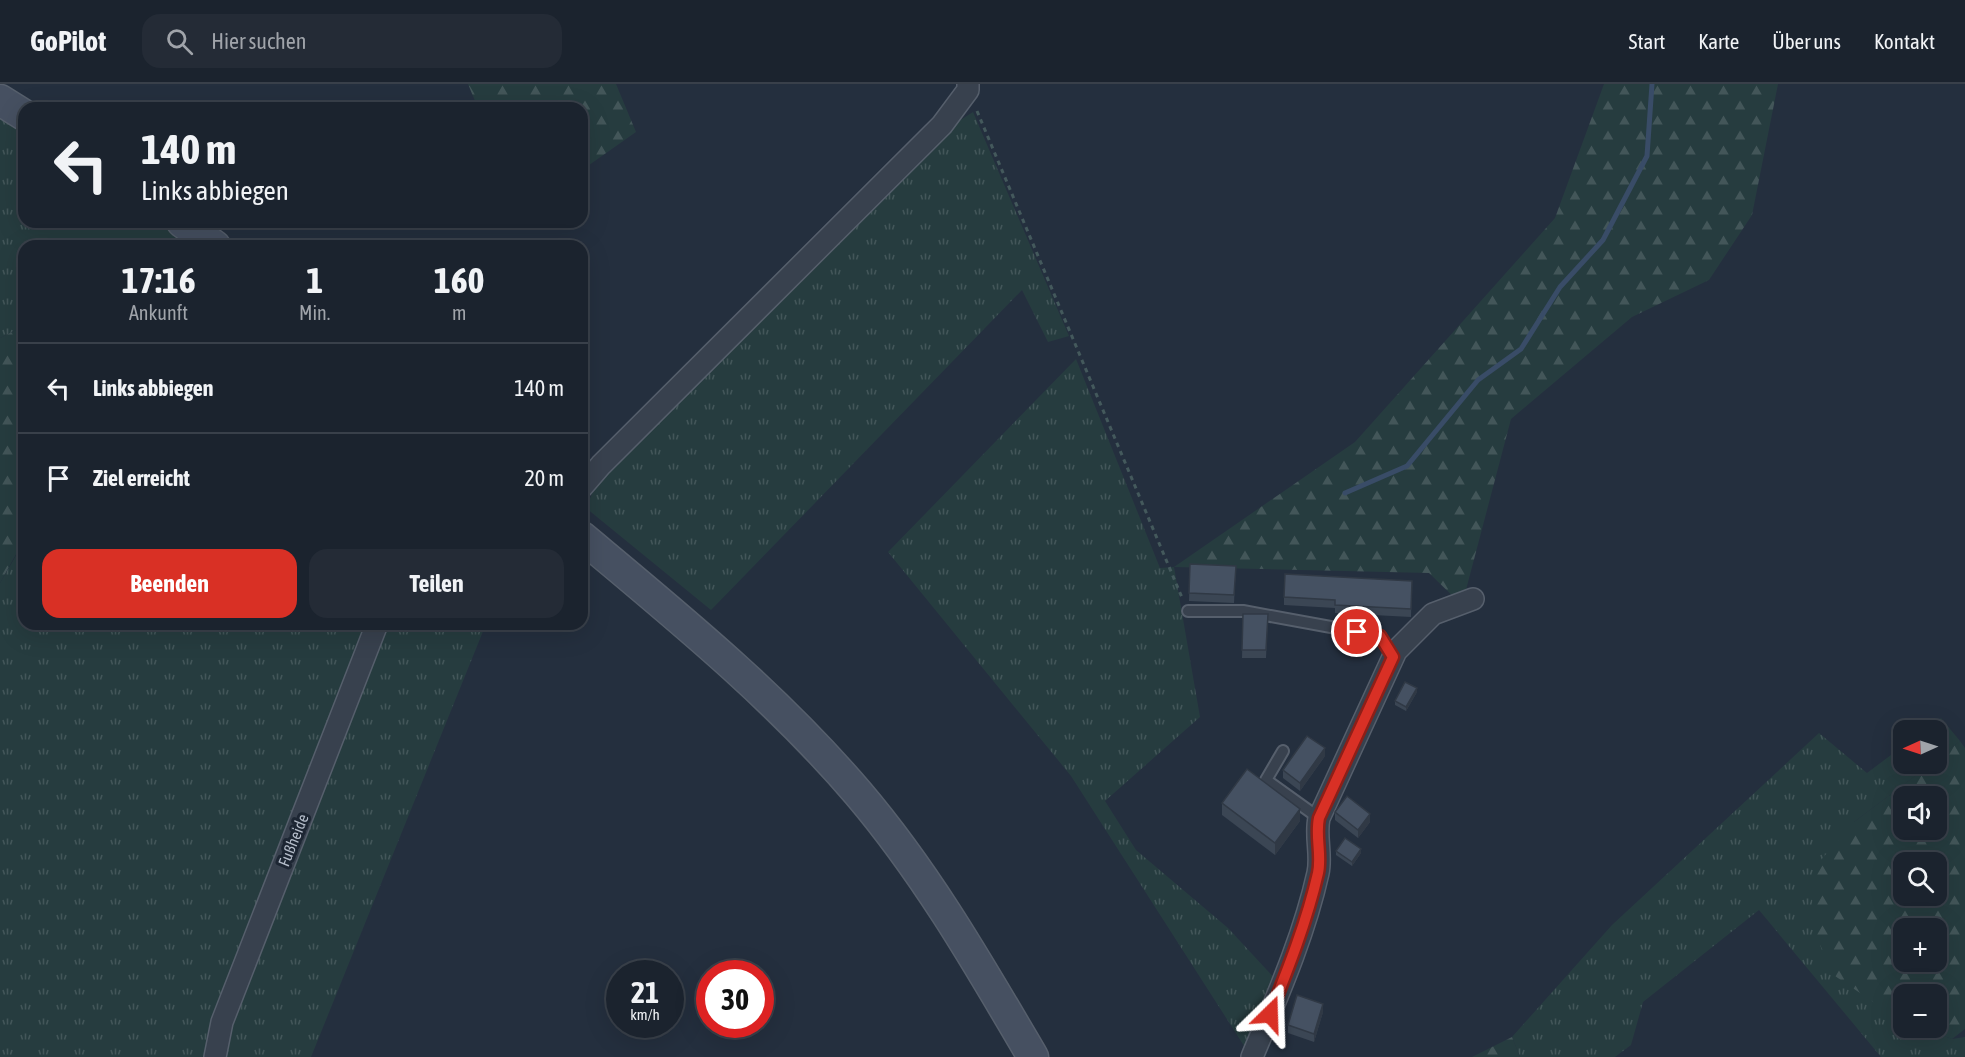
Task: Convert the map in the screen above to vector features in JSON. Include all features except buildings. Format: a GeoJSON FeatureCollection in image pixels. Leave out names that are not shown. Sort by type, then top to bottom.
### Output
{"type":"FeatureCollection","features":[{"type":"Feature","properties":{"kind":"street"},"geometry":{"type":"LineString","coordinates":[[588,480],[942,124],[968,87]]}},
{"type":"Feature","properties":{"kind":"street"},"geometry":{"type":"LineString","coordinates":[[0,100],[18,111]]}},
{"type":"Feature","properties":{"kind":"street"},"geometry":{"type":"LineString","coordinates":[[190,228],[207,240]]}},
{"type":"Feature","properties":{"kind":"street"},"geometry":{"type":"LineString","coordinates":[[588,542],[739,670],[809,738],[858,793],[946,910],[1033,1057]]}},
{"type":"Feature","properties":{"kind":"street"},"geometry":{"type":"LineString","coordinates":[[1252,1057],[1287,971],[1318,872],[1316,830],[1319,818],[1393,657],[1410,634],[1433,614],[1473,599]]}},
{"type":"Feature","properties":{"kind":"street","name":"Fußheide"},"geometry":{"type":"LineString","coordinates":[[215,1057],[230,1002],[375,630]]}},
{"type":"Feature","properties":{"kind":"lane"},"geometry":{"type":"LineString","coordinates":[[1188,612],[1243,612],[1380,636],[1393,657]]}},
{"type":"Feature","properties":{"kind":"lane"},"geometry":{"type":"LineString","coordinates":[[1283,751],[1266,780],[1319,818]]}},
{"type":"Feature","properties":{"kind":"path"},"geometry":{"type":"LineString","coordinates":[[968,87],[1188,612]]}},
{"type":"Feature","properties":{"kind":"green space"},"geometry":{"type":"Polygon","coordinates":[[[468,84],[616,84],[636,132],[588,166],[588,102],[476,102],[468,84]]]}},
{"type":"Feature","properties":{"kind":"green space"},"geometry":{"type":"Polygon","coordinates":[[[1604,84],[1778,84],[1752,215],[1709,280],[1632,317],[1511,419],[1462,605],[1429,573],[1174,567],[1355,442],[1555,218],[1604,84]]]}},
{"type":"Feature","properties":{"kind":"green space"},"geometry":{"type":"Polygon","coordinates":[[[973,112],[1069,336],[1048,342],[1022,290],[711,610],[588,510],[588,503],[596,484],[945,130],[973,112]]]}},
{"type":"Feature","properties":{"kind":"green space"},"geometry":{"type":"Polygon","coordinates":[[[0,114],[18,126],[18,228],[172,228],[190,240],[18,240],[18,329],[0,338],[0,114]]]}},
{"type":"Feature","properties":{"kind":"green space"},"geometry":{"type":"Polygon","coordinates":[[[18,329],[18,551],[0,583],[0,338],[18,329]]]}},
{"type":"Feature","properties":{"kind":"green space"},"geometry":{"type":"Polygon","coordinates":[[[1076,359],[1160,568],[1174,567],[1200,717],[1105,801],[1136,850],[1228,928],[1277,981],[1248,1052],[1071,776],[888,552],[1076,359]]]}},
{"type":"Feature","properties":{"kind":"green space"},"geometry":{"type":"Polygon","coordinates":[[[18,552],[18,630],[371,630],[211,1057],[0,1057],[0,583],[18,552]]]}},
{"type":"Feature","properties":{"kind":"green space"},"geometry":{"type":"Polygon","coordinates":[[[384,630],[484,630],[311,1057],[220,1057],[262,931],[384,630]]]}},
{"type":"Feature","properties":{"kind":"green space"},"geometry":{"type":"Polygon","coordinates":[[[1947,725],[1960,741],[1947,751],[1947,725]]]}},
{"type":"Feature","properties":{"kind":"green space"},"geometry":{"type":"Polygon","coordinates":[[[1819,733],[1867,773],[1893,754],[1893,774],[1918,774],[1902,786],[1893,786],[1893,793],[1854,822],[1893,1011],[1893,1038],[1947,1037],[1952,1039],[1965,1037],[1965,1057],[1881,1057],[1759,910],[1643,1002],[1631,1045],[1615,1057],[1520,1057],[1512,1037],[1612,925],[1819,733]]]}},
{"type":"Feature","properties":{"kind":"green space"},"geometry":{"type":"Polygon","coordinates":[[[1960,741],[1965,748],[1965,1029],[1952,1039],[1947,1037],[1947,984],[1893,984],[1893,1015],[1835,976],[1811,926],[1814,868],[1854,822],[1893,793],[1893,840],[1947,840],[1947,786],[1902,786],[1918,774],[1947,774],[1947,751],[1960,741]]]}},
{"type":"Feature","properties":{"kind":"green space"},"geometry":{"type":"Polygon","coordinates":[[[1512,1037],[1520,1057],[1472,1057],[1512,1037]]]}},
{"type":"Feature","properties":{"kind":"waterway"},"geometry":{"type":"LineString","coordinates":[[1345,493],[1407,466],[1478,380],[1521,349],[1560,287],[1603,240],[1647,156],[1652,84]]}},
{"type":"Feature","properties":{"kind":"route"},"geometry":{"type":"LineString","coordinates":[[1270,1014],[1287,971],[1318,872],[1319,852],[1316,830],[1319,818],[1334,780],[1393,657],[1380,636],[1357,632]]}}]}
